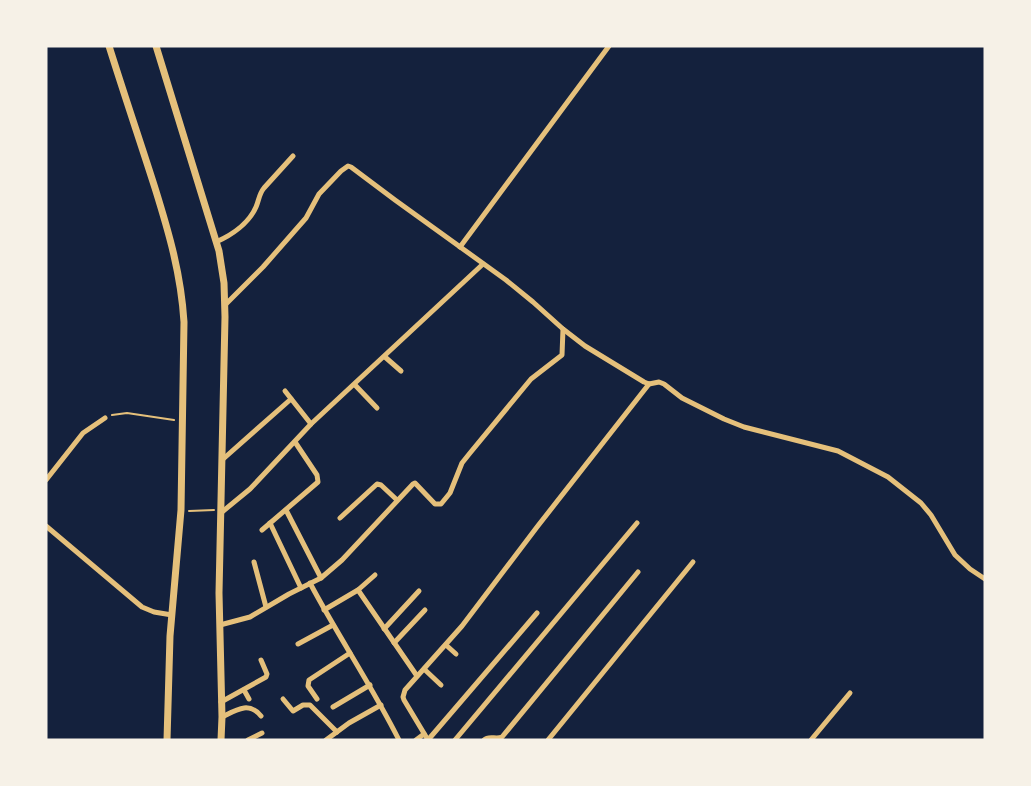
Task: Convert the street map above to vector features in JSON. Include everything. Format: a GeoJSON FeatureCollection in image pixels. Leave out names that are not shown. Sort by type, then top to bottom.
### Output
{"type":"FeatureCollection","features":[{"type":"Feature","properties":{"kind":"street"},"geometry":{"type":"LineString","coordinates":[[109,46],[158,198],[180,277],[184,322],[181,510],[169,651],[167,740]]}},
{"type":"Feature","properties":{"kind":"street"},"geometry":{"type":"LineString","coordinates":[[156,46],[222,266],[225,305],[222,460],[218,511],[221,740]]}},
{"type":"Feature","properties":{"kind":"street"},"geometry":{"type":"LineString","coordinates":[[460,247],[609,46]]}},
{"type":"Feature","properties":{"kind":"street"},"geometry":{"type":"LineString","coordinates":[[216,242],[245,223],[256,208],[260,192],[293,156]]}},
{"type":"Feature","properties":{"kind":"street"},"geometry":{"type":"LineString","coordinates":[[225,305],[259,272],[306,218],[316,199],[341,171],[348,166],[533,302],[563,330],[649,384]]}},
{"type":"Feature","properties":{"kind":"street"},"geometry":{"type":"LineString","coordinates":[[218,511],[250,489],[311,424],[483,264]]}},
{"type":"Feature","properties":{"kind":"street"},"geometry":{"type":"LineString","coordinates":[[220,625],[250,617],[321,578],[342,560],[412,484],[415,483],[435,504],[441,504],[452,489],[462,463],[470,453],[531,379],[562,355],[563,330]]}},
{"type":"Feature","properties":{"kind":"street"},"geometry":{"type":"LineString","coordinates":[[384,357],[401,371]]}},
{"type":"Feature","properties":{"kind":"street"},"geometry":{"type":"LineString","coordinates":[[427,738],[403,697],[405,690],[446,645],[649,384],[659,382],[664,384],[689,402],[734,424],[838,450],[888,477],[921,503],[931,515],[955,555],[970,570],[985,579]]}},
{"type":"Feature","properties":{"kind":"street"},"geometry":{"type":"LineString","coordinates":[[355,385],[377,408]]}},
{"type":"Feature","properties":{"kind":"street"},"geometry":{"type":"LineString","coordinates":[[285,391],[311,424]]}},
{"type":"Feature","properties":{"kind":"street"},"geometry":{"type":"LineString","coordinates":[[222,460],[291,399]]}},
{"type":"Feature","properties":{"kind":"street"},"geometry":{"type":"LineString","coordinates":[[46,480],[83,433],[105,418]]}},
{"type":"Feature","properties":{"kind":"street"},"geometry":{"type":"LineString","coordinates":[[262,530],[318,482],[317,475],[295,442]]}},
{"type":"Feature","properties":{"kind":"street"},"geometry":{"type":"LineString","coordinates":[[340,518],[376,484],[381,485],[397,500]]}},
{"type":"Feature","properties":{"kind":"street"},"geometry":{"type":"LineString","coordinates":[[286,510],[321,578]]}},
{"type":"Feature","properties":{"kind":"street"},"geometry":{"type":"LineString","coordinates":[[270,523],[301,588]]}},
{"type":"Feature","properties":{"kind":"street"},"geometry":{"type":"LineString","coordinates":[[455,740],[636,523]]}},
{"type":"Feature","properties":{"kind":"street"},"geometry":{"type":"LineString","coordinates":[[46,526],[142,607],[154,612],[172,615]]}},
{"type":"Feature","properties":{"kind":"street"},"geometry":{"type":"LineString","coordinates":[[254,562],[266,607]]}},
{"type":"Feature","properties":{"kind":"street"},"geometry":{"type":"LineString","coordinates":[[548,740],[693,562]]}},
{"type":"Feature","properties":{"kind":"street"},"geometry":{"type":"LineString","coordinates":[[484,740],[489,737],[494,739],[502,737],[638,572]]}},
{"type":"Feature","properties":{"kind":"street"},"geometry":{"type":"LineString","coordinates":[[324,610],[358,590],[375,575]]}},
{"type":"Feature","properties":{"kind":"street"},"geometry":{"type":"LineString","coordinates":[[310,583],[324,610],[370,685],[399,740]]}},
{"type":"Feature","properties":{"kind":"street"},"geometry":{"type":"LineString","coordinates":[[358,590],[417,676]]}},
{"type":"Feature","properties":{"kind":"street"},"geometry":{"type":"LineString","coordinates":[[384,629],[419,591]]}},
{"type":"Feature","properties":{"kind":"street"},"geometry":{"type":"LineString","coordinates":[[394,643],[425,610]]}},
{"type":"Feature","properties":{"kind":"street"},"geometry":{"type":"LineString","coordinates":[[416,740],[427,738],[537,613]]}},
{"type":"Feature","properties":{"kind":"street"},"geometry":{"type":"LineString","coordinates":[[298,644],[334,625]]}},
{"type":"Feature","properties":{"kind":"street"},"geometry":{"type":"LineString","coordinates":[[446,645],[456,654]]}},
{"type":"Feature","properties":{"kind":"street"},"geometry":{"type":"LineString","coordinates":[[317,699],[308,686],[309,680],[350,653]]}},
{"type":"Feature","properties":{"kind":"street"},"geometry":{"type":"LineString","coordinates":[[221,702],[265,679],[267,674],[260,660]]}},
{"type":"Feature","properties":{"kind":"street"},"geometry":{"type":"LineString","coordinates":[[424,669],[442,685]]}},
{"type":"Feature","properties":{"kind":"street"},"geometry":{"type":"LineString","coordinates":[[333,707],[370,685]]}},
{"type":"Feature","properties":{"kind":"street"},"geometry":{"type":"LineString","coordinates":[[244,690],[249,699]]}},
{"type":"Feature","properties":{"kind":"street"},"geometry":{"type":"LineString","coordinates":[[811,740],[850,693]]}},
{"type":"Feature","properties":{"kind":"street"},"geometry":{"type":"LineString","coordinates":[[283,699],[291,710],[310,705],[337,732]]}},
{"type":"Feature","properties":{"kind":"street"},"geometry":{"type":"LineString","coordinates":[[326,740],[381,705]]}},
{"type":"Feature","properties":{"kind":"street"},"geometry":{"type":"LineString","coordinates":[[222,717],[245,707],[254,709],[261,716]]}},
{"type":"Feature","properties":{"kind":"street"},"geometry":{"type":"LineString","coordinates":[[248,740],[262,733]]}},
{"type":"Feature","properties":{"kind":"path"},"geometry":{"type":"LineString","coordinates":[[105,418],[117,413],[127,413],[182,422]]}},
{"type":"Feature","properties":{"kind":"path"},"geometry":{"type":"LineString","coordinates":[[192,511],[218,511]]}}]}
